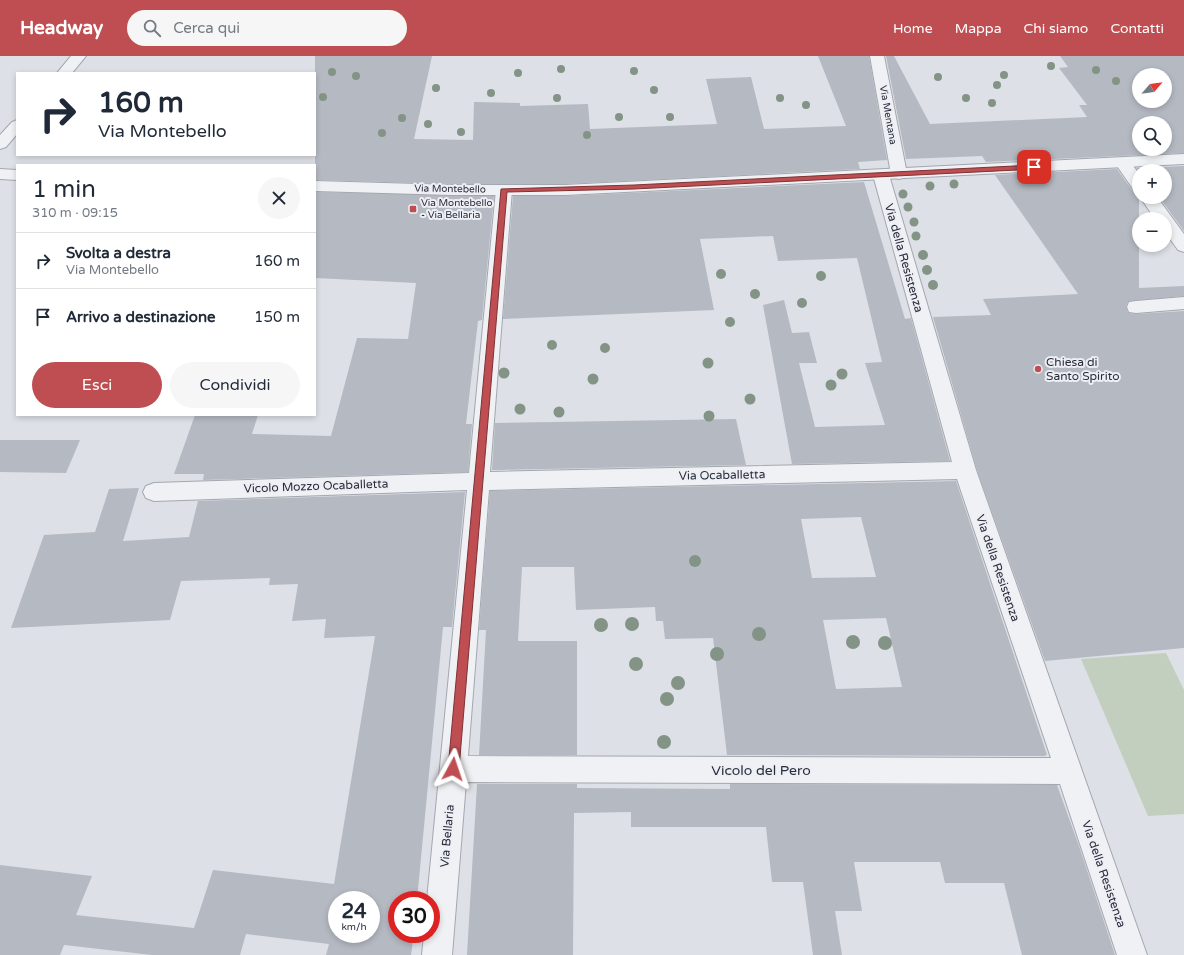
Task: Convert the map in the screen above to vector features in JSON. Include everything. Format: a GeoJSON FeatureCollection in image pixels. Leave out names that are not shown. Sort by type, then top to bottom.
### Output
{"type":"FeatureCollection","features":[{"type":"Feature","properties":{"kind":"street"},"geometry":{"type":"LineString","coordinates":[[65,72],[79,56]]}},
{"type":"Feature","properties":{"kind":"street","name":"Via Mentana"},"geometry":{"type":"LineString","coordinates":[[877,56],[890,175]]}},
{"type":"Feature","properties":{"kind":"street"},"geometry":{"type":"LineString","coordinates":[[0,144],[16,126]]}},
{"type":"Feature","properties":{"kind":"street","name":"Via Montebello"},"geometry":{"type":"LineString","coordinates":[[316,186],[504,190],[627,188],[1184,159]]}},
{"type":"Feature","properties":{"kind":"street"},"geometry":{"type":"LineString","coordinates":[[1123,162],[1132,174]]}},
{"type":"Feature","properties":{"kind":"street"},"geometry":{"type":"LineString","coordinates":[[0,174],[16,175]]}},
{"type":"Feature","properties":{"kind":"street","name":"Via della Resistenza"},"geometry":{"type":"LineString","coordinates":[[890,175],[965,470],[1132,955]]}},
{"type":"Feature","properties":{"kind":"street","name":"Via Bellaria"},"geometry":{"type":"LineString","coordinates":[[437,955],[504,190]]}},
{"type":"Feature","properties":{"kind":"street"},"geometry":{"type":"LineString","coordinates":[[1172,230],[1184,246]]}},
{"type":"Feature","properties":{"kind":"street"},"geometry":{"type":"LineString","coordinates":[[1136,307],[1184,303]]}},
{"type":"Feature","properties":{"kind":"street","name":"Via Ocaballetta"},"geometry":{"type":"LineString","coordinates":[[479,480],[965,470]]}},
{"type":"Feature","properties":{"kind":"street","name":"Vicolo Mozzo Ocaballetta"},"geometry":{"type":"LineString","coordinates":[[154,492],[479,480]]}},
{"type":"Feature","properties":{"kind":"street","name":"Vicolo del Pero"},"geometry":{"type":"LineString","coordinates":[[453,769],[1068,771]]}},
{"type":"Feature","properties":{"kind":"green space"},"geometry":{"type":"Polygon","coordinates":[[[1166,653],[1184,690],[1184,814],[1148,816],[1081,659],[1166,653]]]}},
{"type":"Feature","properties":{"kind":"building"},"geometry":{"type":"Polygon","coordinates":[[[315,56],[432,56],[414,139],[473,140],[474,102],[520,103],[520,106],[588,104],[590,129],[717,124],[706,79],[751,77],[764,129],[846,126],[818,56],[869,56],[887,160],[858,162],[860,169],[565,184],[452,184],[316,180],[315,56]]]}},
{"type":"Feature","properties":{"kind":"building"},"geometry":{"type":"Polygon","coordinates":[[[886,56],[894,56],[930,124],[1087,117],[1079,105],[1087,105],[1059,68],[1068,67],[1060,56],[1184,56],[1184,153],[1172,154],[1172,116],[1132,116],[1132,155],[986,162],[982,156],[906,159],[886,56]]]}},
{"type":"Feature","properties":{"kind":"building"},"geometry":{"type":"Polygon","coordinates":[[[1172,166],[1184,166],[1184,231],[1172,215],[1172,212],[1170,212],[1164,204],[1172,204],[1172,166]]]}},
{"type":"Feature","properties":{"kind":"building"},"geometry":{"type":"Polygon","coordinates":[[[1117,169],[1132,190],[1132,204],[1139,204],[1139,212],[1132,212],[1132,252],[1139,252],[1139,288],[1184,286],[1184,296],[1129,301],[1126,306],[1128,313],[1136,314],[1184,311],[1184,648],[1045,661],[977,470],[933,317],[991,315],[983,299],[1078,294],[995,175],[1117,169]]]}},
{"type":"Feature","properties":{"kind":"building"},"geometry":{"type":"Polygon","coordinates":[[[864,182],[905,319],[911,318],[950,461],[792,464],[763,305],[784,300],[792,333],[809,332],[817,363],[799,363],[815,427],[885,425],[865,363],[882,362],[857,258],[778,261],[773,236],[700,239],[714,310],[503,319],[513,196],[565,196],[864,182]]]}},
{"type":"Feature","properties":{"kind":"building"},"geometry":{"type":"Polygon","coordinates":[[[316,192],[494,196],[482,320],[478,321],[466,424],[472,424],[468,472],[203,480],[204,474],[174,474],[195,416],[258,416],[252,434],[331,436],[357,338],[408,339],[416,283],[316,278],[316,192]]]}},
{"type":"Feature","properties":{"kind":"building"},"geometry":{"type":"Polygon","coordinates":[[[736,419],[746,465],[492,470],[495,423],[736,419]]]}},
{"type":"Feature","properties":{"kind":"building"},"geometry":{"type":"Polygon","coordinates":[[[0,440],[80,440],[66,473],[0,472],[0,440]]]}},
{"type":"Feature","properties":{"kind":"building"},"geometry":{"type":"Polygon","coordinates":[[[956,481],[1047,755],[727,755],[713,638],[665,639],[663,621],[656,621],[655,607],[576,610],[574,567],[522,567],[518,641],[577,641],[577,755],[479,755],[486,630],[479,630],[490,491],[956,481]],[[861,517],[801,519],[812,578],[876,577],[861,517]],[[886,618],[823,620],[836,689],[902,687],[886,618]]]}},
{"type":"Feature","properties":{"kind":"building"},"geometry":{"type":"Polygon","coordinates":[[[139,488],[123,541],[189,537],[198,501],[465,492],[452,627],[443,627],[418,891],[388,891],[388,943],[413,943],[411,955],[326,955],[329,944],[246,934],[240,955],[152,955],[64,945],[60,955],[0,955],[0,865],[92,876],[76,915],[194,928],[213,870],[334,884],[375,636],[324,638],[326,619],[292,621],[298,584],[269,585],[270,578],[181,581],[170,620],[11,628],[44,535],[95,532],[109,489],[139,488]]]}},
{"type":"Feature","properties":{"kind":"building"},"geometry":{"type":"Polygon","coordinates":[[[477,784],[577,784],[577,788],[730,789],[730,784],[1057,785],[1115,955],[1022,955],[1004,883],[945,883],[940,862],[854,862],[862,911],[835,911],[842,955],[813,955],[803,882],[772,882],[766,827],[631,827],[631,812],[574,813],[573,955],[467,955],[477,784]]]}},
{"type":"Feature","properties":{"kind":"place","name":"Via Montebello - Via Bellaria"},"geometry":{"type":"Point","coordinates":[413,209]}},
{"type":"Feature","properties":{"kind":"place","name":"Chiesa di Santo Spirito"},"geometry":{"type":"Point","coordinates":[1038,369]}},
{"type":"Feature","properties":{"kind":"route"},"geometry":{"type":"LineString","coordinates":[[453,769],[504,190],[565,190],[1034,167]]}}]}
